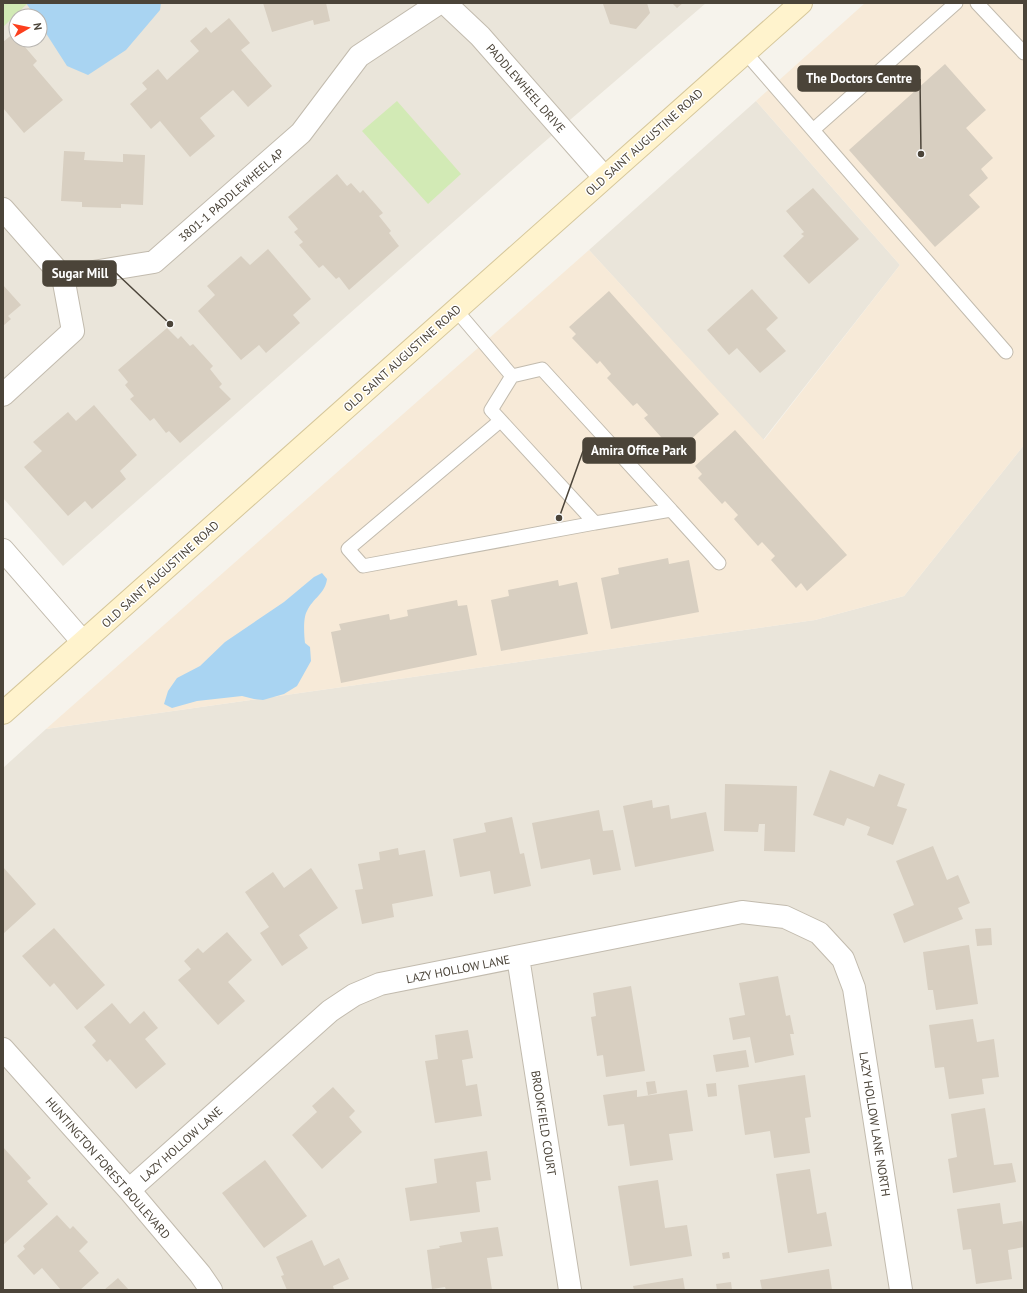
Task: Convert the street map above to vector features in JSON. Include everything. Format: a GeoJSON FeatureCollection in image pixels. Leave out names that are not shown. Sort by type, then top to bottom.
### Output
{"type":"FeatureCollection","features":[{"type":"Feature","properties":{"kind":"main road","name":"OLD SAINT AUGUSTINE ROAD"},"geometry":{"type":"LineString","coordinates":[[3,713],[801,3]]}},
{"type":"Feature","properties":{"kind":"street","name":"3801-1 PADDLEWHEEL AP"},"geometry":{"type":"LineString","coordinates":[[63,277],[154,262],[301,133],[359,56],[439,3]]}},
{"type":"Feature","properties":{"kind":"street","name":"PADDLEWHEEL DRIVE"},"geometry":{"type":"LineString","coordinates":[[445,3],[480,36],[604,177]]}},
{"type":"Feature","properties":{"kind":"street"},"geometry":{"type":"LineString","coordinates":[[3,209],[63,277],[73,331],[3,395]]}},
{"type":"Feature","properties":{"kind":"street"},"geometry":{"type":"LineString","coordinates":[[3,550],[83,642]]}},
{"type":"Feature","properties":{"kind":"street","name":"LAZY HOLLOW LANE"},"geometry":{"type":"LineString","coordinates":[[129,1190],[330,1011],[354,994],[380,984],[742,912],[785,917],[819,933],[843,959]]}},
{"type":"Feature","properties":{"kind":"street","name":"BROOKFIELD COURT"},"geometry":{"type":"LineString","coordinates":[[518,957],[570,1290]]}},
{"type":"Feature","properties":{"kind":"street","name":"LAZY HOLLOW LANE NORTH"},"geometry":{"type":"LineString","coordinates":[[843,959],[854,988],[901,1290]]}},
{"type":"Feature","properties":{"kind":"street","name":"HUNTINGTON FOREST BOULEVARD"},"geometry":{"type":"LineString","coordinates":[[3,1050],[129,1190],[200,1274],[211,1290]]}},
{"type":"Feature","properties":{"kind":"lane"},"geometry":{"type":"LineString","coordinates":[[813,130],[956,3]]}},
{"type":"Feature","properties":{"kind":"lane"},"geometry":{"type":"LineString","coordinates":[[977,3],[1024,53]]}},
{"type":"Feature","properties":{"kind":"lane"},"geometry":{"type":"LineString","coordinates":[[745,52],[1006,352]]}},
{"type":"Feature","properties":{"kind":"lane"},"geometry":{"type":"LineString","coordinates":[[456,310],[512,376]]}},
{"type":"Feature","properties":{"kind":"lane"},"geometry":{"type":"LineString","coordinates":[[595,523],[491,410],[512,376],[542,369],[719,563]]}},
{"type":"Feature","properties":{"kind":"lane"},"geometry":{"type":"LineString","coordinates":[[500,421],[348,550],[363,566],[671,510]]}},
{"type":"Feature","properties":{"kind":"shaded area"},"geometry":{"type":"Polygon","coordinates":[[[3,3],[706,3],[535,150],[63,566],[3,498],[3,3]]]}},
{"type":"Feature","properties":{"kind":"shaded area"},"geometry":{"type":"Polygon","coordinates":[[[865,3],[1024,3],[1024,445],[904,596],[815,620],[46,729],[589,250],[764,440],[900,265],[756,101],[865,3]]]}},
{"type":"Feature","properties":{"kind":"shaded area"},"geometry":{"type":"Polygon","coordinates":[[[756,101],[900,265],[763,440],[589,250],[756,101]]]}},
{"type":"Feature","properties":{"kind":"shaded area"},"geometry":{"type":"Polygon","coordinates":[[[1024,445],[1024,1290],[3,1290],[3,768],[46,729],[815,620],[904,596],[1024,445]]]}},
{"type":"Feature","properties":{"kind":"green space"},"geometry":{"type":"Polygon","coordinates":[[[3,3],[27,4],[23,8],[8,8],[8,22],[3,27],[3,3]]]}},
{"type":"Feature","properties":{"kind":"green space"},"geometry":{"type":"Polygon","coordinates":[[[397,101],[461,174],[428,204],[362,131],[397,101]]]}},
{"type":"Feature","properties":{"kind":"water"},"geometry":{"type":"Polygon","coordinates":[[[26,3],[161,3],[160,10],[126,50],[88,75],[67,66],[48,36],[48,8],[29,8],[26,3]]]}},
{"type":"Feature","properties":{"kind":"water"},"geometry":{"type":"Polygon","coordinates":[[[322,573],[327,579],[326,584],[310,607],[305,618],[305,643],[310,647],[311,661],[297,686],[284,694],[263,700],[242,696],[197,701],[172,708],[164,704],[168,691],[177,678],[200,666],[225,642],[284,602],[314,577],[322,573]]]}},
{"type":"Feature","properties":{"kind":"building"},"geometry":{"type":"Polygon","coordinates":[[[263,3],[326,3],[330,21],[314,25],[313,20],[272,32],[263,3]]]}},
{"type":"Feature","properties":{"kind":"building"},"geometry":{"type":"Polygon","coordinates":[[[647,3],[650,13],[636,29],[610,24],[603,4],[647,3]]]}},
{"type":"Feature","properties":{"kind":"building"},"geometry":{"type":"Polygon","coordinates":[[[672,3],[683,3],[677,8],[672,3]]]}},
{"type":"Feature","properties":{"kind":"building"},"geometry":{"type":"Polygon","coordinates":[[[229,18],[250,43],[241,50],[272,86],[248,107],[233,90],[200,118],[215,136],[190,157],[160,121],[151,129],[130,104],[147,89],[142,83],[158,69],[167,80],[199,51],[190,41],[206,27],[211,33],[229,18]]]}},
{"type":"Feature","properties":{"kind":"building"},"geometry":{"type":"Polygon","coordinates":[[[8,38],[8,48],[26,48],[37,61],[33,65],[63,100],[24,133],[3,108],[3,42],[8,38]]]}},
{"type":"Feature","properties":{"kind":"building"},"geometry":{"type":"Polygon","coordinates":[[[945,64],[986,110],[966,128],[993,158],[981,169],[988,178],[969,195],[980,207],[935,247],[849,150],[945,64]]]}},
{"type":"Feature","properties":{"kind":"building"},"geometry":{"type":"Polygon","coordinates":[[[64,151],[85,152],[84,160],[123,162],[123,154],[145,155],[143,205],[121,204],[121,208],[82,207],[82,202],[61,201],[64,151]]]}},
{"type":"Feature","properties":{"kind":"building"},"geometry":{"type":"Polygon","coordinates":[[[337,174],[347,186],[351,183],[360,193],[363,190],[383,213],[379,216],[391,231],[389,233],[399,246],[349,290],[339,277],[336,279],[323,265],[319,268],[299,245],[303,242],[294,232],[298,229],[288,217],[337,174]]]}},
{"type":"Feature","properties":{"kind":"building"},"geometry":{"type":"Polygon","coordinates":[[[813,188],[859,239],[809,284],[783,256],[804,236],[801,234],[804,232],[786,211],[813,188]]]}},
{"type":"Feature","properties":{"kind":"building"},"geometry":{"type":"Polygon","coordinates":[[[268,249],[311,299],[293,315],[300,323],[266,353],[259,345],[241,360],[198,311],[215,295],[207,286],[241,256],[250,265],[268,249]]]}},
{"type":"Feature","properties":{"kind":"building"},"geometry":{"type":"Polygon","coordinates":[[[3,285],[21,305],[8,316],[11,319],[3,326],[3,285]]]}},
{"type":"Feature","properties":{"kind":"building"},"geometry":{"type":"Polygon","coordinates":[[[752,289],[778,318],[766,329],[786,351],[760,373],[737,348],[729,355],[707,330],[752,289]]]}},
{"type":"Feature","properties":{"kind":"building"},"geometry":{"type":"Polygon","coordinates":[[[609,291],[719,414],[680,449],[674,442],[669,446],[644,418],[648,415],[637,403],[633,406],[607,378],[611,374],[600,361],[597,364],[572,338],[576,334],[569,327],[609,291]]]}},
{"type":"Feature","properties":{"kind":"building"},"geometry":{"type":"Polygon","coordinates":[[[167,328],[178,339],[181,336],[190,346],[193,344],[213,366],[210,369],[222,384],[219,387],[231,399],[180,443],[169,431],[166,433],[154,418],[150,421],[130,399],[134,396],[125,385],[128,382],[118,370],[167,328]]]}},
{"type":"Feature","properties":{"kind":"building"},"geometry":{"type":"Polygon","coordinates":[[[94,405],[137,455],[120,471],[126,479],[92,509],[85,501],[68,516],[24,467],[42,451],[33,442],[68,412],[76,421],[94,405]]]}},
{"type":"Feature","properties":{"kind":"building"},"geometry":{"type":"Polygon","coordinates":[[[735,430],[847,555],[807,591],[801,583],[796,588],[771,560],[775,556],[762,542],[758,546],[734,519],[738,515],[725,501],[722,504],[698,478],[702,474],[695,466],[735,430]]]}},
{"type":"Feature","properties":{"kind":"building"},"geometry":{"type":"Polygon","coordinates":[[[668,558],[669,564],[689,560],[699,612],[611,629],[601,578],[619,574],[618,568],[668,558]]]}},
{"type":"Feature","properties":{"kind":"building"},"geometry":{"type":"Polygon","coordinates":[[[558,580],[559,586],[577,582],[588,634],[501,651],[491,600],[509,596],[508,590],[558,580]]]}},
{"type":"Feature","properties":{"kind":"building"},"geometry":{"type":"Polygon","coordinates":[[[457,600],[458,606],[467,605],[477,655],[341,683],[331,632],[341,630],[339,624],[389,614],[390,620],[408,616],[407,610],[457,600]]]}},
{"type":"Feature","properties":{"kind":"building"},"geometry":{"type":"Polygon","coordinates":[[[830,770],[874,787],[879,774],[905,784],[897,806],[907,809],[893,845],[867,835],[870,827],[847,818],[844,826],[813,815],[830,770]]]}},
{"type":"Feature","properties":{"kind":"building"},"geometry":{"type":"Polygon","coordinates":[[[725,784],[797,786],[795,852],[764,851],[765,824],[759,824],[758,832],[724,831],[725,784]]]}},
{"type":"Feature","properties":{"kind":"building"},"geometry":{"type":"Polygon","coordinates":[[[652,800],[653,808],[669,805],[671,819],[706,812],[714,851],[635,867],[623,806],[652,800]]]}},
{"type":"Feature","properties":{"kind":"building"},"geometry":{"type":"Polygon","coordinates":[[[599,810],[603,831],[613,830],[621,870],[593,875],[590,859],[541,869],[532,823],[599,810]]]}},
{"type":"Feature","properties":{"kind":"building"},"geometry":{"type":"Polygon","coordinates":[[[512,817],[520,854],[524,853],[531,886],[494,894],[490,871],[460,877],[453,839],[486,832],[484,823],[512,817]]]}},
{"type":"Feature","properties":{"kind":"building"},"geometry":{"type":"Polygon","coordinates":[[[933,846],[947,880],[958,875],[970,903],[958,908],[963,919],[904,943],[893,914],[914,905],[896,861],[933,846]]]}},
{"type":"Feature","properties":{"kind":"building"},"geometry":{"type":"Polygon","coordinates":[[[398,848],[399,855],[425,850],[433,896],[392,904],[394,917],[362,924],[355,890],[363,889],[358,864],[380,860],[379,852],[398,848]]]}},
{"type":"Feature","properties":{"kind":"building"},"geometry":{"type":"Polygon","coordinates":[[[3,867],[36,904],[3,934],[3,867]]]}},
{"type":"Feature","properties":{"kind":"building"},"geometry":{"type":"Polygon","coordinates":[[[311,868],[338,908],[299,935],[308,948],[282,966],[260,933],[269,927],[245,892],[273,872],[284,888],[311,868]]]}},
{"type":"Feature","properties":{"kind":"building"},"geometry":{"type":"Polygon","coordinates":[[[54,928],[105,985],[77,1010],[54,983],[50,987],[22,956],[54,928]]]}},
{"type":"Feature","properties":{"kind":"building"},"geometry":{"type":"Polygon","coordinates":[[[991,928],[992,945],[977,946],[975,929],[991,928]]]}},
{"type":"Feature","properties":{"kind":"building"},"geometry":{"type":"Polygon","coordinates":[[[227,932],[252,960],[228,982],[245,1001],[218,1025],[178,980],[191,969],[184,961],[198,948],[203,953],[227,932]]]}},
{"type":"Feature","properties":{"kind":"building"},"geometry":{"type":"Polygon","coordinates":[[[969,945],[978,1004],[936,1010],[933,990],[928,990],[923,952],[969,945]]]}},
{"type":"Feature","properties":{"kind":"building"},"geometry":{"type":"Polygon","coordinates":[[[778,976],[786,1016],[790,1015],[794,1034],[790,1034],[794,1055],[755,1063],[750,1037],[733,1040],[729,1018],[745,1015],[739,983],[778,976]]]}},
{"type":"Feature","properties":{"kind":"building"},"geometry":{"type":"Polygon","coordinates":[[[631,986],[645,1071],[606,1077],[603,1055],[597,1056],[591,1017],[596,1016],[593,993],[631,986]]]}},
{"type":"Feature","properties":{"kind":"building"},"geometry":{"type":"Polygon","coordinates":[[[112,1003],[130,1024],[144,1011],[158,1028],[145,1039],[166,1064],[136,1089],[110,1059],[107,1062],[92,1045],[96,1041],[84,1027],[112,1003]]]}},
{"type":"Feature","properties":{"kind":"building"},"geometry":{"type":"Polygon","coordinates":[[[973,1019],[977,1042],[994,1039],[999,1077],[982,1079],[984,1094],[949,1099],[944,1067],[935,1068],[929,1025],[973,1019]]]}},
{"type":"Feature","properties":{"kind":"building"},"geometry":{"type":"Polygon","coordinates":[[[468,1030],[473,1058],[462,1060],[466,1086],[477,1084],[482,1116],[435,1123],[425,1061],[438,1059],[435,1035],[468,1030]]]}},
{"type":"Feature","properties":{"kind":"building"},"geometry":{"type":"Polygon","coordinates":[[[746,1050],[749,1067],[716,1072],[713,1055],[746,1050]]]}},
{"type":"Feature","properties":{"kind":"building"},"geometry":{"type":"Polygon","coordinates":[[[805,1075],[811,1117],[805,1118],[810,1153],[774,1158],[770,1131],[745,1135],[738,1085],[805,1075]]]}},
{"type":"Feature","properties":{"kind":"building"},"geometry":{"type":"Polygon","coordinates":[[[655,1081],[657,1093],[648,1095],[646,1082],[655,1081]]]}},
{"type":"Feature","properties":{"kind":"building"},"geometry":{"type":"Polygon","coordinates":[[[716,1083],[717,1096],[708,1097],[706,1084],[716,1083]]]}},
{"type":"Feature","properties":{"kind":"building"},"geometry":{"type":"Polygon","coordinates":[[[333,1087],[355,1111],[349,1117],[362,1132],[322,1169],[292,1135],[317,1112],[312,1106],[333,1087]]]}},
{"type":"Feature","properties":{"kind":"building"},"geometry":{"type":"Polygon","coordinates":[[[637,1090],[637,1097],[687,1090],[693,1131],[669,1134],[673,1160],[630,1166],[624,1124],[608,1126],[603,1095],[637,1090]]]}},
{"type":"Feature","properties":{"kind":"building"},"geometry":{"type":"Polygon","coordinates":[[[985,1108],[994,1165],[1012,1163],[1016,1182],[953,1193],[948,1159],[957,1157],[951,1114],[985,1108]]]}},
{"type":"Feature","properties":{"kind":"building"},"geometry":{"type":"Polygon","coordinates":[[[3,1147],[31,1178],[27,1181],[48,1204],[3,1245],[3,1147]]]}},
{"type":"Feature","properties":{"kind":"building"},"geometry":{"type":"Polygon","coordinates":[[[487,1151],[491,1180],[476,1182],[480,1212],[410,1221],[405,1188],[437,1183],[434,1159],[487,1151]]]}},
{"type":"Feature","properties":{"kind":"building"},"geometry":{"type":"Polygon","coordinates":[[[265,1160],[307,1216],[264,1248],[222,1193],[265,1160]]]}},
{"type":"Feature","properties":{"kind":"building"},"geometry":{"type":"Polygon","coordinates":[[[810,1169],[817,1214],[826,1212],[832,1246],[788,1253],[776,1174],[810,1169]]]}},
{"type":"Feature","properties":{"kind":"building"},"geometry":{"type":"Polygon","coordinates":[[[658,1180],[665,1228],[687,1225],[692,1256],[630,1266],[618,1186],[658,1180]]]}},
{"type":"Feature","properties":{"kind":"building"},"geometry":{"type":"Polygon","coordinates":[[[1000,1203],[1003,1224],[1022,1221],[1024,1247],[1008,1250],[1012,1279],[976,1284],[971,1249],[963,1250],[957,1209],[1000,1203]]]}},
{"type":"Feature","properties":{"kind":"building"},"geometry":{"type":"Polygon","coordinates":[[[57,1215],[70,1229],[73,1226],[88,1242],[79,1251],[99,1273],[80,1290],[61,1290],[42,1268],[34,1275],[17,1256],[25,1249],[23,1246],[57,1215]]]}},
{"type":"Feature","properties":{"kind":"building"},"geometry":{"type":"Polygon","coordinates":[[[498,1227],[503,1256],[487,1258],[492,1290],[446,1290],[445,1287],[432,1289],[427,1250],[440,1248],[439,1246],[462,1242],[460,1232],[498,1227]]]}},
{"type":"Feature","properties":{"kind":"building"},"geometry":{"type":"Polygon","coordinates":[[[312,1240],[324,1266],[339,1258],[349,1279],[333,1286],[334,1290],[287,1290],[281,1276],[284,1275],[276,1257],[312,1240]]]}},
{"type":"Feature","properties":{"kind":"building"},"geometry":{"type":"Polygon","coordinates":[[[729,1252],[730,1258],[723,1259],[722,1253],[729,1252]]]}},
{"type":"Feature","properties":{"kind":"building"},"geometry":{"type":"Polygon","coordinates":[[[829,1269],[832,1290],[762,1290],[760,1280],[829,1269]]]}},
{"type":"Feature","properties":{"kind":"building"},"geometry":{"type":"Polygon","coordinates":[[[118,1278],[129,1290],[104,1290],[118,1278]]]}},
{"type":"Feature","properties":{"kind":"building"},"geometry":{"type":"Polygon","coordinates":[[[683,1278],[685,1290],[634,1290],[633,1286],[683,1278]]]}},
{"type":"Feature","properties":{"kind":"building"},"geometry":{"type":"Polygon","coordinates":[[[731,1282],[732,1290],[717,1290],[716,1284],[731,1282]]]}},
{"type":"Feature","properties":{"kind":"place","name":"The Doctors Centre"},"geometry":{"type":"Point","coordinates":[921,154]}},
{"type":"Feature","properties":{"kind":"place","name":"Sugar Mill"},"geometry":{"type":"Point","coordinates":[170,324]}},
{"type":"Feature","properties":{"kind":"place","name":"Amira Office Park"},"geometry":{"type":"Point","coordinates":[559,518]}}]}
